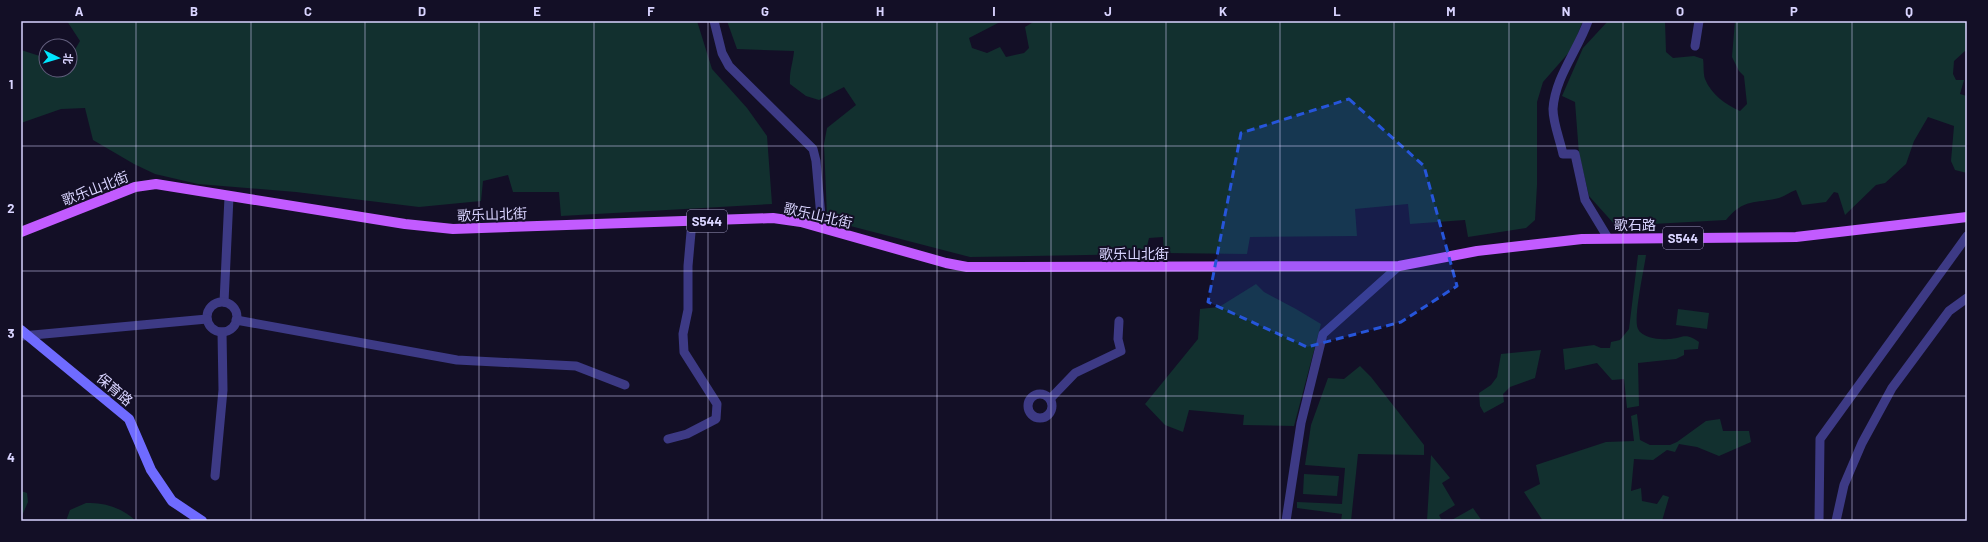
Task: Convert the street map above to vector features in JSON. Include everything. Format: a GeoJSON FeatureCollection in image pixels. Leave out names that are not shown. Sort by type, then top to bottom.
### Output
{"type":"FeatureCollection","features":[{"type":"Feature","properties":{"kind":"main road","name":"歌乐山北街"},"geometry":{"type":"LineString","coordinates":[[21,232],[135,187],[156,184],[229,197],[405,224],[453,229],[773,218],[801,222],[946,263],[967,267],[1399,266]]}},
{"type":"Feature","properties":{"kind":"main road","name":"歌石路"},"geometry":{"type":"LineString","coordinates":[[1399,266],[1477,251],[1582,239],[1796,237],[1967,217]]}},
{"type":"Feature","properties":{"kind":"main road","name":"保育路"},"geometry":{"type":"LineString","coordinates":[[24,334],[129,419],[151,470],[172,501],[202,521]]}},
{"type":"Feature","properties":{"kind":"street"},"geometry":{"type":"LineString","coordinates":[[714,21],[722,53],[729,66],[813,149],[816,161],[822,228]]}},
{"type":"Feature","properties":{"kind":"street"},"geometry":{"type":"LineString","coordinates":[[1588,21],[1583,35],[1555,93],[1553,110],[1563,154],[1575,154],[1585,200],[1608,238]]}},
{"type":"Feature","properties":{"kind":"street"},"geometry":{"type":"LineString","coordinates":[[1695,46],[1699,21]]}},
{"type":"Feature","properties":{"kind":"street"},"geometry":{"type":"LineString","coordinates":[[224,302],[229,197]]}},
{"type":"Feature","properties":{"kind":"street"},"geometry":{"type":"LineString","coordinates":[[668,439],[687,434],[716,419],[716,404],[684,352],[683,334],[688,310],[688,266],[692,221]]}},
{"type":"Feature","properties":{"kind":"street"},"geometry":{"type":"LineString","coordinates":[[1819,521],[1820,439],[1967,236]]}},
{"type":"Feature","properties":{"kind":"street"},"geometry":{"type":"LineString","coordinates":[[1286,521],[1300,423],[1323,334],[1399,266]]}},
{"type":"Feature","properties":{"kind":"street"},"geometry":{"type":"LineString","coordinates":[[1836,521],[1844,485],[1862,443],[1892,388],[1949,311],[1967,298]]}},
{"type":"Feature","properties":{"kind":"street"},"geometry":{"type":"LineString","coordinates":[[224,302],[234,308],[236,320],[229,330],[222,332],[211,328],[207,319],[207,313],[212,305],[224,302]]}},
{"type":"Feature","properties":{"kind":"street"},"geometry":{"type":"LineString","coordinates":[[24,334],[207,319]]}},
{"type":"Feature","properties":{"kind":"street"},"geometry":{"type":"LineString","coordinates":[[236,320],[457,360],[576,366],[625,385]]}},
{"type":"Feature","properties":{"kind":"street"},"geometry":{"type":"LineString","coordinates":[[1050,399],[1075,373],[1121,351],[1118,339],[1118,321]]}},
{"type":"Feature","properties":{"kind":"street"},"geometry":{"type":"LineString","coordinates":[[215,476],[223,390],[222,332]]}},
{"type":"Feature","properties":{"kind":"highlighted area"},"geometry":{"type":"Polygon","coordinates":[[[1349,99],[1424,166],[1457,286],[1401,322],[1307,347],[1208,302],[1241,133],[1349,99]]]}},
{"type":"Feature","properties":{"kind":"green space"},"geometry":{"type":"Polygon","coordinates":[[[67,21],[697,21],[712,69],[747,108],[767,136],[772,204],[561,216],[559,192],[513,192],[508,175],[483,181],[481,201],[419,207],[296,192],[198,184],[155,174],[134,164],[93,140],[85,108],[61,109],[21,123],[21,50],[38,55],[38,78],[78,78],[78,44],[80,41],[67,21]]]}},
{"type":"Feature","properties":{"kind":"green space"},"geometry":{"type":"Polygon","coordinates":[[[727,21],[1002,21],[969,38],[972,48],[987,53],[1000,47],[1006,57],[1024,53],[1029,48],[1025,27],[1035,21],[1583,21],[1571,50],[1543,82],[1537,102],[1537,185],[1535,220],[1526,228],[1468,237],[1465,220],[1410,224],[1408,204],[1355,209],[1357,236],[1250,237],[1247,254],[1164,253],[1163,237],[1149,238],[1145,254],[970,257],[831,221],[827,216],[824,144],[827,128],[856,105],[844,87],[819,100],[806,96],[790,84],[794,51],[737,49],[727,21]]]}},
{"type":"Feature","properties":{"kind":"green space"},"geometry":{"type":"Polygon","coordinates":[[[1608,21],[1665,21],[1666,52],[1673,58],[1694,56],[1703,59],[1704,77],[1711,89],[1729,106],[1740,111],[1747,104],[1744,76],[1739,71],[1732,57],[1735,21],[1967,21],[1967,52],[1965,51],[1954,61],[1953,74],[1956,80],[1964,80],[1960,94],[1967,96],[1967,173],[1955,170],[1951,161],[1954,126],[1928,117],[1914,141],[1906,164],[1885,183],[1876,185],[1845,215],[1838,193],[1834,192],[1826,202],[1802,205],[1796,190],[1779,198],[1744,205],[1732,213],[1726,220],[1616,226],[1589,196],[1579,154],[1575,102],[1562,96],[1583,48],[1608,21]]]}},
{"type":"Feature","properties":{"kind":"green space"},"geometry":{"type":"Polygon","coordinates":[[[1638,255],[1646,255],[1637,315],[1638,329],[1640,332],[1656,339],[1673,339],[1686,336],[1699,342],[1698,349],[1684,350],[1684,355],[1676,359],[1638,363],[1639,406],[1627,408],[1624,379],[1612,380],[1597,363],[1565,370],[1563,349],[1594,345],[1601,348],[1610,348],[1611,342],[1620,340],[1629,329],[1638,255]]]}},
{"type":"Feature","properties":{"kind":"green space"},"geometry":{"type":"Polygon","coordinates":[[[1256,284],[1264,292],[1321,324],[1294,426],[1243,425],[1244,415],[1189,410],[1183,432],[1165,425],[1145,404],[1198,339],[1200,309],[1219,307],[1256,284]]]}},
{"type":"Feature","properties":{"kind":"green space"},"geometry":{"type":"Polygon","coordinates":[[[1678,309],[1709,313],[1707,329],[1676,325],[1678,309]]]}},
{"type":"Feature","properties":{"kind":"green space"},"geometry":{"type":"Polygon","coordinates":[[[1541,350],[1535,378],[1510,387],[1503,394],[1504,402],[1484,413],[1480,406],[1479,393],[1491,385],[1497,377],[1501,354],[1541,350]]]}},
{"type":"Feature","properties":{"kind":"green space"},"geometry":{"type":"Polygon","coordinates":[[[1360,366],[1371,377],[1424,445],[1424,455],[1358,454],[1351,521],[1341,521],[1342,514],[1297,508],[1297,502],[1342,504],[1345,468],[1305,465],[1311,425],[1328,378],[1344,379],[1360,366]]]}},
{"type":"Feature","properties":{"kind":"green space"},"geometry":{"type":"Polygon","coordinates":[[[1637,414],[1640,440],[1650,445],[1670,445],[1677,442],[1706,421],[1720,419],[1723,431],[1749,431],[1751,442],[1719,456],[1697,447],[1679,444],[1675,452],[1667,450],[1653,460],[1634,459],[1631,491],[1641,488],[1642,501],[1657,504],[1663,495],[1669,497],[1662,521],[1543,521],[1524,492],[1540,484],[1536,465],[1606,442],[1634,441],[1631,416],[1637,414]]]}},
{"type":"Feature","properties":{"kind":"green space"},"geometry":{"type":"Polygon","coordinates":[[[1431,455],[1450,478],[1442,483],[1455,505],[1439,515],[1442,521],[1427,521],[1431,455]]]}},
{"type":"Feature","properties":{"kind":"green space"},"geometry":{"type":"Polygon","coordinates":[[[1304,474],[1339,476],[1337,496],[1303,494],[1304,474]]]}},
{"type":"Feature","properties":{"kind":"green space"},"geometry":{"type":"Polygon","coordinates":[[[21,491],[27,493],[28,502],[21,518],[21,491]]]}},
{"type":"Feature","properties":{"kind":"green space"},"geometry":{"type":"Polygon","coordinates":[[[86,503],[106,505],[119,509],[131,516],[136,521],[66,521],[70,510],[86,503]]]}},
{"type":"Feature","properties":{"kind":"green space"},"geometry":{"type":"Polygon","coordinates":[[[1473,508],[1482,521],[1450,521],[1473,508]]]}}]}
